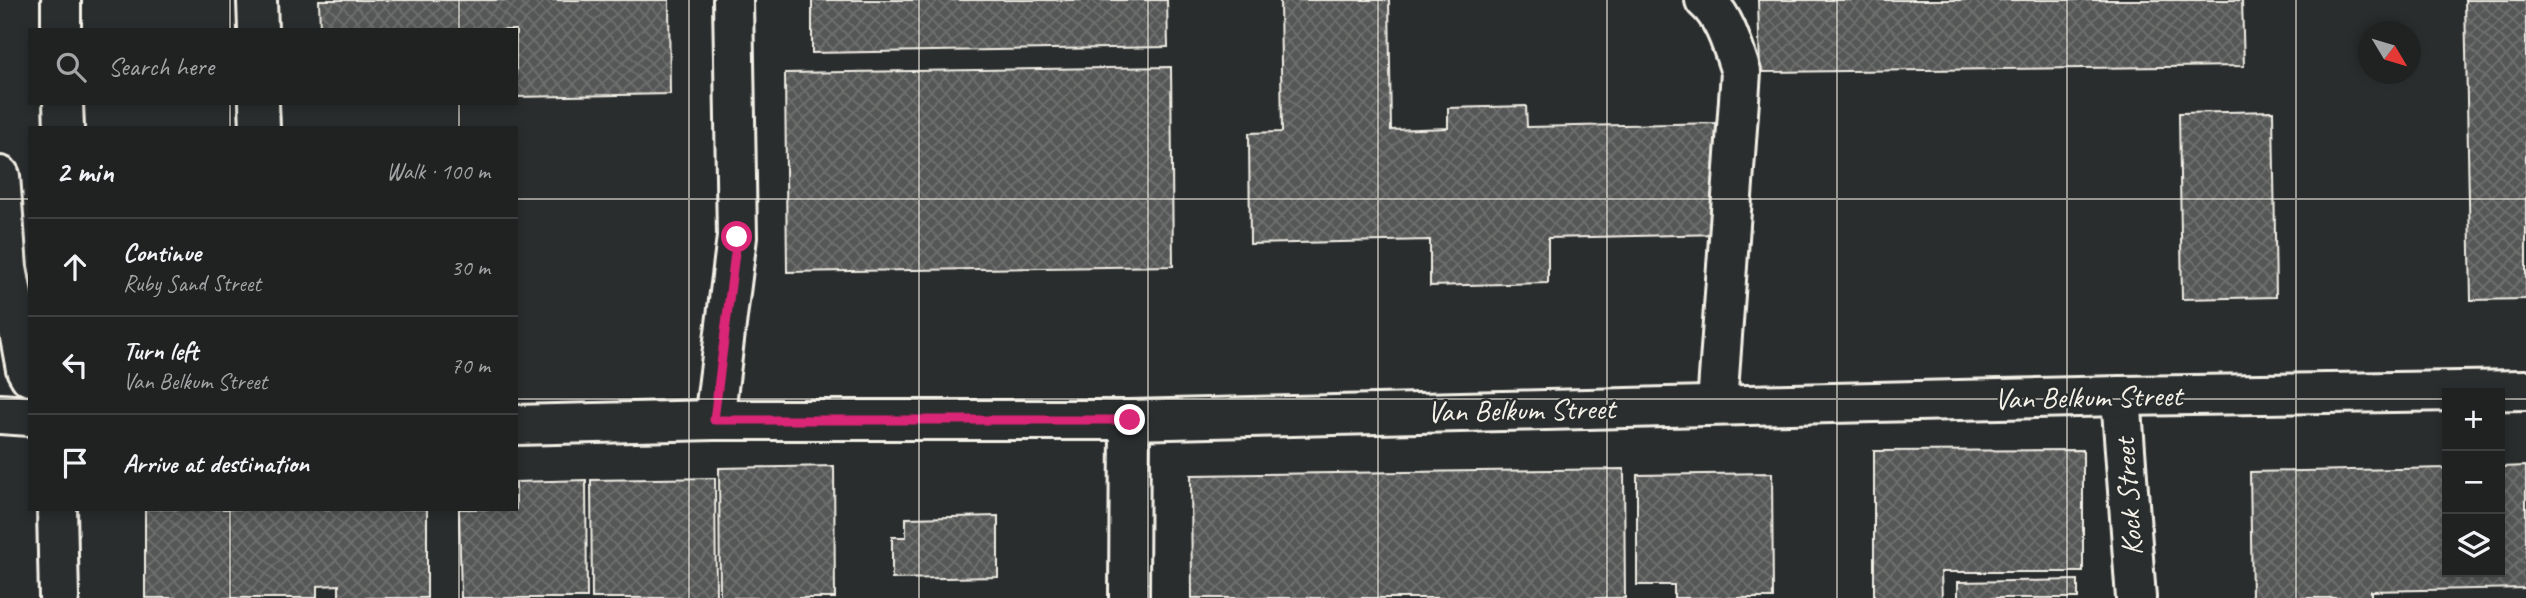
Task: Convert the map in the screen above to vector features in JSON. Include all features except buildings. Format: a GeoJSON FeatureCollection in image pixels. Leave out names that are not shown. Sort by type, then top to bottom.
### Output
{"type":"FeatureCollection","features":[{"type":"Feature","properties":{"kind":"street"},"geometry":{"type":"LineString","coordinates":[[61,0],[61,28]]}},
{"type":"Feature","properties":{"kind":"street"},"geometry":{"type":"LineString","coordinates":[[257,0],[258,28]]}},
{"type":"Feature","properties":{"kind":"street"},"geometry":{"type":"LineString","coordinates":[[714,420],[737,237],[733,0]]}},
{"type":"Feature","properties":{"kind":"street"},"geometry":{"type":"LineString","coordinates":[[1704,0],[1710,5],[1731,41],[1741,72],[1717,405]]}},
{"type":"Feature","properties":{"kind":"street"},"geometry":{"type":"LineString","coordinates":[[63,105],[64,126]]}},
{"type":"Feature","properties":{"kind":"street"},"geometry":{"type":"LineString","coordinates":[[259,105],[260,126]]}},
{"type":"Feature","properties":{"kind":"street"},"geometry":{"type":"LineString","coordinates":[[0,176],[7,268],[28,372]]}},
{"type":"Feature","properties":{"kind":"street","name":"Van Belkum Street"},"geometry":{"type":"LineString","coordinates":[[518,425],[714,420],[1130,420],[2121,396],[2526,390]]}},
{"type":"Feature","properties":{"kind":"street","name":"Kock Street"},"geometry":{"type":"LineString","coordinates":[[2121,396],[2136,598]]}},
{"type":"Feature","properties":{"kind":"street"},"geometry":{"type":"LineString","coordinates":[[0,414],[28,416]]}},
{"type":"Feature","properties":{"kind":"street"},"geometry":{"type":"LineString","coordinates":[[1129,598],[1130,420]]}},
{"type":"Feature","properties":{"kind":"street"},"geometry":{"type":"LineString","coordinates":[[57,511],[59,598]]}},
{"type":"Feature","properties":{"kind":"route"},"geometry":{"type":"LineString","coordinates":[[737,237],[714,420],[1130,420]]}}]}
